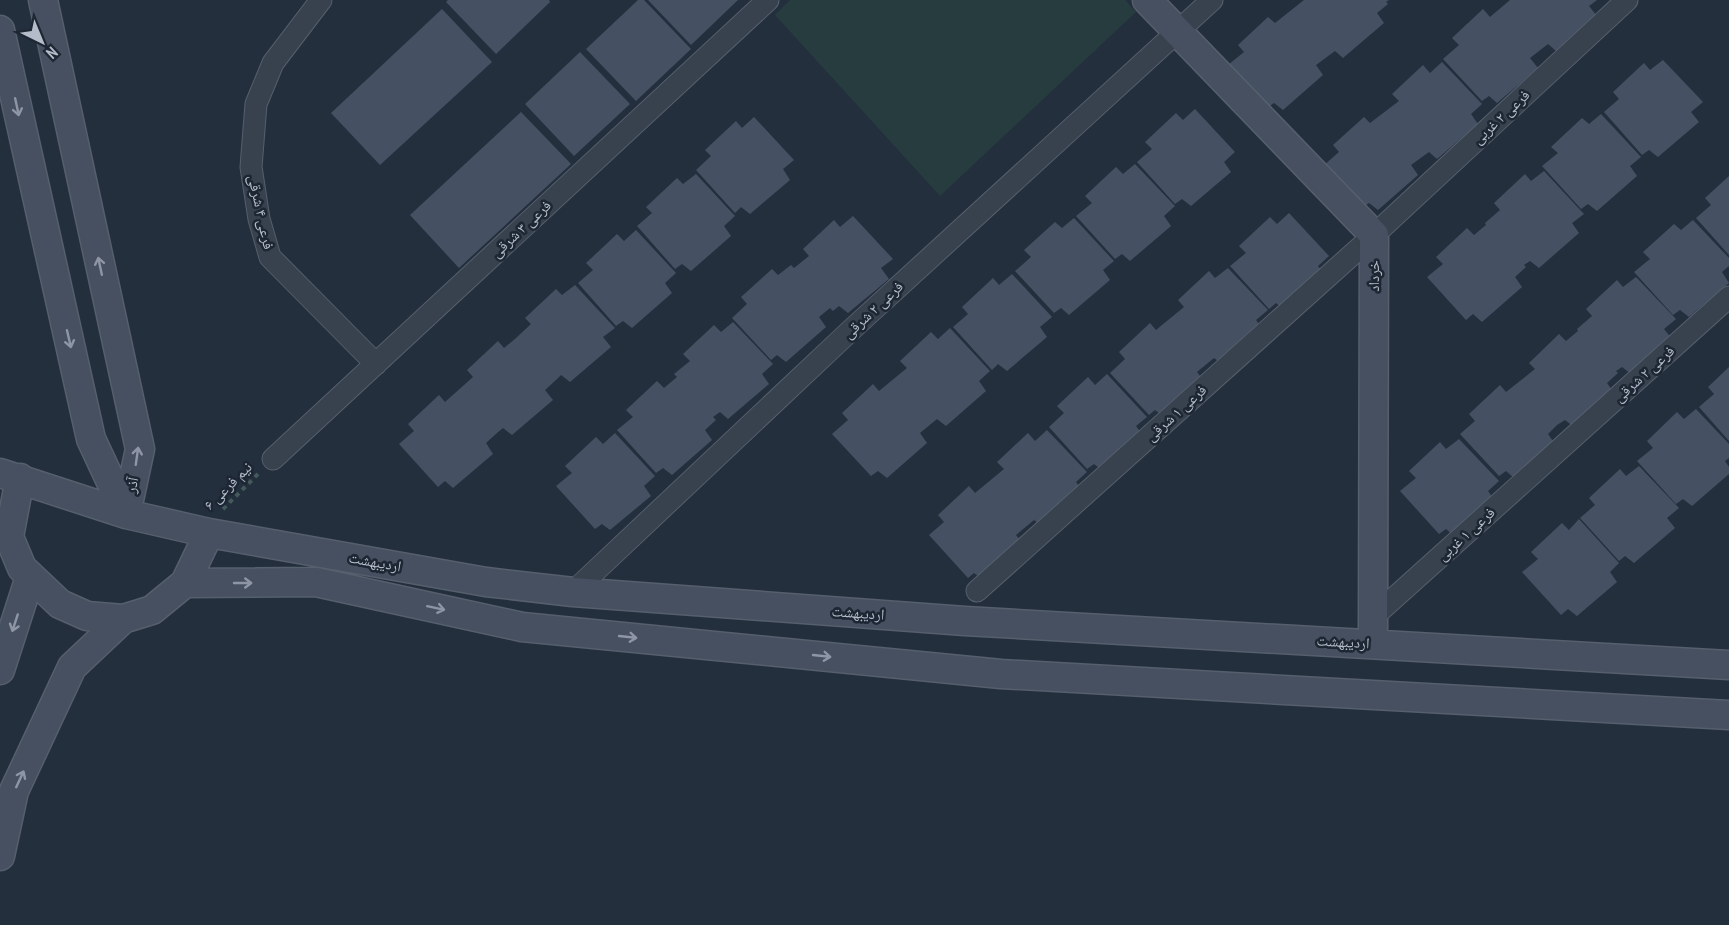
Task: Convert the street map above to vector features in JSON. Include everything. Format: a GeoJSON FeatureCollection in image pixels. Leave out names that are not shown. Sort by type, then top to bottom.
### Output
{"type":"FeatureCollection","features":[{"type":"Feature","properties":{"kind":"street","name":"آذر"},"geometry":{"type":"LineString","coordinates":[[43,0],[140,449],[126,514]]}},
{"type":"Feature","properties":{"kind":"street","name":"فرعی ۴ شرقی"},"geometry":{"type":"LineString","coordinates":[[321,0],[273,63],[256,104],[251,167],[259,219],[270,257],[376,364]]}},
{"type":"Feature","properties":{"kind":"street","name":"فرعی ۳ شرقی"},"geometry":{"type":"LineString","coordinates":[[273,459],[768,0]]}},
{"type":"Feature","properties":{"kind":"street"},"geometry":{"type":"LineString","coordinates":[[1147,0],[1374,235]]}},
{"type":"Feature","properties":{"kind":"street","name":"فرعی ۲ شرقی"},"geometry":{"type":"LineString","coordinates":[[573,592],[850,330],[1212,0]]}},
{"type":"Feature","properties":{"kind":"street","name":"فرعی ۲ غربی"},"geometry":{"type":"LineString","coordinates":[[1374,235],[1627,0]]}},
{"type":"Feature","properties":{"kind":"street","name":"آذر"},"geometry":{"type":"LineString","coordinates":[[0,30],[91,439],[126,514]]}},
{"type":"Feature","properties":{"kind":"street","name":"فرعی ۱ شرقی"},"geometry":{"type":"LineString","coordinates":[[977,591],[1374,235]]}},
{"type":"Feature","properties":{"kind":"street","name":"خرداد"},"geometry":{"type":"LineString","coordinates":[[1373,630],[1374,235]]}},
{"type":"Feature","properties":{"kind":"street","name":"فرعی ۲ شرقی"},"geometry":{"type":"LineString","coordinates":[[1559,451],[1729,297]]}},
{"type":"Feature","properties":{"kind":"street","name":"فرعی ۱ غربی"},"geometry":{"type":"LineString","coordinates":[[1373,630],[1559,451]]}},
{"type":"Feature","properties":{"kind":"street","name":"اردیبهشت"},"geometry":{"type":"LineString","coordinates":[[10,476],[126,514],[205,532],[486,582],[573,592],[965,621],[1373,630],[1729,665]]}},
{"type":"Feature","properties":{"kind":"street"},"geometry":{"type":"LineString","coordinates":[[0,670],[26,573],[9,537],[10,476]]}},
{"type":"Feature","properties":{"kind":"street"},"geometry":{"type":"LineString","coordinates":[[0,548],[60,604],[87,616],[123,619],[152,610],[185,583],[205,532]]}},
{"type":"Feature","properties":{"kind":"street"},"geometry":{"type":"LineString","coordinates":[[185,583],[316,582],[522,627],[1001,674],[1729,715]]}},
{"type":"Feature","properties":{"kind":"street"},"geometry":{"type":"LineString","coordinates":[[0,856],[14,791],[72,667],[123,619]]}},
{"type":"Feature","properties":{"kind":"path","name":"نیم فرعی ۶"},"geometry":{"type":"LineString","coordinates":[[205,532],[273,459]]}},
{"type":"Feature","properties":{"kind":"green space"},"geometry":{"type":"Polygon","coordinates":[[[790,0],[1125,0],[1136,12],[940,196],[775,15],[790,0]]]}},
{"type":"Feature","properties":{"kind":"building"},"geometry":{"type":"Polygon","coordinates":[[[448,0],[549,0],[550,2],[496,54],[446,2],[448,0]]]}},
{"type":"Feature","properties":{"kind":"building"},"geometry":{"type":"Polygon","coordinates":[[[638,0],[644,0],[691,49],[636,101],[586,49],[638,0]]]}},
{"type":"Feature","properties":{"kind":"building"},"geometry":{"type":"Polygon","coordinates":[[[648,0],[738,0],[691,45],[648,0]]]}},
{"type":"Feature","properties":{"kind":"building"},"geometry":{"type":"Polygon","coordinates":[[[1304,0],[1389,0],[1386,2],[1388,4],[1377,13],[1384,23],[1343,58],[1335,51],[1316,65],[1323,75],[1283,110],[1274,103],[1267,108],[1228,65],[1244,52],[1238,45],[1268,17],[1275,23],[1304,0]]]}},
{"type":"Feature","properties":{"kind":"building"},"geometry":{"type":"Polygon","coordinates":[[[1510,0],[1597,0],[1589,6],[1597,16],[1556,51],[1548,44],[1530,58],[1538,68],[1497,103],[1489,96],[1482,101],[1443,59],[1459,45],[1452,38],[1483,9],[1490,17],[1510,0]]]}},
{"type":"Feature","properties":{"kind":"building"},"geometry":{"type":"Polygon","coordinates":[[[442,9],[492,62],[380,165],[331,113],[442,9]]]}},
{"type":"Feature","properties":{"kind":"building"},"geometry":{"type":"Polygon","coordinates":[[[580,52],[630,104],[574,156],[525,104],[580,52]]]}},
{"type":"Feature","properties":{"kind":"building"},"geometry":{"type":"Polygon","coordinates":[[[1663,60],[1703,102],[1691,112],[1699,122],[1658,157],[1649,150],[1642,155],[1604,112],[1619,99],[1613,92],[1644,63],[1650,70],[1663,60]]]}},
{"type":"Feature","properties":{"kind":"building"},"geometry":{"type":"Polygon","coordinates":[[[1442,62],[1482,104],[1471,114],[1478,124],[1437,159],[1429,152],[1411,165],[1418,175],[1378,210],[1369,203],[1362,208],[1323,166],[1339,152],[1333,145],[1364,117],[1370,123],[1399,101],[1392,94],[1423,65],[1430,73],[1442,62]]]}},
{"type":"Feature","properties":{"kind":"building"},"geometry":{"type":"Polygon","coordinates":[[[1195,109],[1235,152],[1224,162],[1231,172],[1191,206],[1182,199],[1175,204],[1137,162],[1152,149],[1145,142],[1176,113],[1183,120],[1195,109]]]}},
{"type":"Feature","properties":{"kind":"building"},"geometry":{"type":"Polygon","coordinates":[[[521,112],[571,164],[459,268],[410,215],[521,112]]]}},
{"type":"Feature","properties":{"kind":"building"},"geometry":{"type":"Polygon","coordinates":[[[1601,114],[1641,157],[1630,166],[1637,176],[1597,211],[1588,204],[1581,209],[1542,166],[1558,153],[1551,147],[1582,118],[1589,124],[1601,114]]]}},
{"type":"Feature","properties":{"kind":"building"},"geometry":{"type":"Polygon","coordinates":[[[754,117],[794,160],[783,169],[790,180],[750,214],[741,207],[735,213],[696,170],[711,156],[705,150],[736,121],[742,128],[754,117]]]}},
{"type":"Feature","properties":{"kind":"building"},"geometry":{"type":"Polygon","coordinates":[[[1135,164],[1175,206],[1164,216],[1171,226],[1130,261],[1122,254],[1115,259],[1076,216],[1092,203],[1085,196],[1116,167],[1123,174],[1135,164]]]}},
{"type":"Feature","properties":{"kind":"building"},"geometry":{"type":"Polygon","coordinates":[[[1544,171],[1584,214],[1572,223],[1579,233],[1539,268],[1530,261],[1524,265],[1526,267],[1515,277],[1522,287],[1482,322],[1473,314],[1466,320],[1427,277],[1443,264],[1436,257],[1467,228],[1474,235],[1486,225],[1485,223],[1500,210],[1494,203],[1525,174],[1531,181],[1544,171]]]}},
{"type":"Feature","properties":{"kind":"building"},"geometry":{"type":"Polygon","coordinates":[[[696,174],[735,216],[724,226],[731,236],[691,271],[682,264],[675,269],[637,226],[652,213],[646,207],[677,178],[683,184],[696,174]]]}},
{"type":"Feature","properties":{"kind":"building"},"geometry":{"type":"Polygon","coordinates":[[[1729,176],[1729,255],[1696,218],[1711,205],[1705,198],[1729,176]]]}},
{"type":"Feature","properties":{"kind":"building"},"geometry":{"type":"Polygon","coordinates":[[[1289,213],[1329,256],[1318,266],[1325,276],[1285,310],[1276,303],[1269,309],[1230,266],[1246,253],[1239,246],[1270,217],[1277,224],[1289,213]]]}},
{"type":"Feature","properties":{"kind":"building"},"geometry":{"type":"Polygon","coordinates":[[[853,216],[893,259],[881,268],[889,279],[848,313],[839,306],[833,311],[830,308],[819,317],[826,327],[786,362],[777,355],[771,360],[732,318],[747,304],[741,297],[772,269],[778,275],[791,265],[794,268],[809,256],[803,249],[834,220],[840,227],[853,216]]]}},
{"type":"Feature","properties":{"kind":"building"},"geometry":{"type":"Polygon","coordinates":[[[1074,218],[1114,261],[1103,270],[1110,280],[1069,315],[1061,308],[1054,313],[1015,271],[1031,257],[1024,250],[1055,222],[1062,228],[1074,218]]]}},
{"type":"Feature","properties":{"kind":"building"},"geometry":{"type":"Polygon","coordinates":[[[1693,220],[1729,258],[1729,266],[1722,272],[1729,283],[1689,317],[1680,310],[1673,315],[1634,272],[1650,259],[1643,252],[1674,224],[1681,230],[1693,220]]]}},
{"type":"Feature","properties":{"kind":"building"},"geometry":{"type":"Polygon","coordinates":[[[636,230],[676,273],[665,283],[672,293],[632,328],[623,321],[616,326],[578,283],[593,270],[586,263],[617,234],[624,241],[636,230]]]}},
{"type":"Feature","properties":{"kind":"building"},"geometry":{"type":"Polygon","coordinates":[[[1228,268],[1268,310],[1256,320],[1263,330],[1223,365],[1214,358],[1197,372],[1205,382],[1164,417],[1155,410],[1149,415],[1110,373],[1125,359],[1119,352],[1150,323],[1156,330],[1184,307],[1178,300],[1209,271],[1215,278],[1228,268]]]}},
{"type":"Feature","properties":{"kind":"building"},"geometry":{"type":"Polygon","coordinates":[[[1012,274],[1052,317],[1040,327],[1047,337],[1007,371],[998,364],[992,370],[953,327],[968,314],[962,307],[993,278],[999,285],[1012,274]]]}},
{"type":"Feature","properties":{"kind":"building"},"geometry":{"type":"Polygon","coordinates":[[[1636,277],[1676,319],[1664,329],[1672,339],[1631,374],[1622,367],[1616,371],[1618,373],[1607,383],[1614,393],[1574,427],[1565,420],[1557,425],[1548,434],[1555,444],[1514,478],[1506,471],[1499,476],[1460,434],[1475,421],[1469,414],[1500,385],[1506,392],[1535,369],[1529,363],[1559,334],[1566,341],[1578,331],[1577,329],[1592,316],[1586,309],[1617,280],[1623,287],[1636,277]]]}},
{"type":"Feature","properties":{"kind":"building"},"geometry":{"type":"Polygon","coordinates":[[[575,285],[615,328],[603,337],[611,347],[570,382],[561,375],[545,390],[553,400],[512,435],[503,428],[497,433],[486,443],[493,454],[453,488],[445,481],[438,487],[399,444],[414,431],[408,424],[439,395],[445,402],[473,377],[467,370],[498,341],[504,348],[516,338],[531,324],[525,318],[556,289],[562,295],[575,285]]]}},
{"type":"Feature","properties":{"kind":"building"},"geometry":{"type":"Polygon","coordinates":[[[733,322],[773,364],[762,374],[769,384],[728,419],[720,412],[713,417],[716,420],[705,430],[712,440],[672,475],[663,468],[656,473],[617,430],[633,417],[626,410],[657,381],[664,388],[677,377],[674,374],[690,361],[683,354],[714,325],[721,332],[733,322]]]}},
{"type":"Feature","properties":{"kind":"building"},"geometry":{"type":"Polygon","coordinates":[[[950,328],[990,371],[979,381],[986,391],[946,426],[937,419],[920,433],[927,443],[887,478],[878,471],[871,476],[832,434],[848,420],[842,413],[873,384],[879,391],[907,368],[900,361],[931,332],[938,339],[950,328]]]}},
{"type":"Feature","properties":{"kind":"building"},"geometry":{"type":"Polygon","coordinates":[[[1729,367],[1729,441],[1699,407],[1714,394],[1708,387],[1729,367]]]}},
{"type":"Feature","properties":{"kind":"building"},"geometry":{"type":"Polygon","coordinates":[[[1107,374],[1147,417],[1136,426],[1143,436],[1103,471],[1094,464],[1087,469],[1049,427],[1064,413],[1057,406],[1088,377],[1095,385],[1107,374]]]}},
{"type":"Feature","properties":{"kind":"building"},"geometry":{"type":"Polygon","coordinates":[[[1696,409],[1729,444],[1729,458],[1725,461],[1729,467],[1729,474],[1692,506],[1683,499],[1676,504],[1637,461],[1653,448],[1647,441],[1677,412],[1684,419],[1696,409]]]}},
{"type":"Feature","properties":{"kind":"building"},"geometry":{"type":"Polygon","coordinates":[[[1047,430],[1087,472],[1076,482],[1083,492],[1043,527],[1034,520],[1016,535],[1024,545],[983,580],[974,573],[968,578],[929,535],[944,522],[938,515],[969,486],[975,493],[1004,469],[997,462],[1028,433],[1035,441],[1047,430]]]}},
{"type":"Feature","properties":{"kind":"building"},"geometry":{"type":"Polygon","coordinates":[[[615,433],[655,476],[644,486],[651,496],[610,530],[602,524],[595,529],[556,486],[572,473],[565,466],[596,437],[603,444],[615,433]]]}},
{"type":"Feature","properties":{"kind":"building"},"geometry":{"type":"Polygon","coordinates":[[[1459,439],[1499,481],[1488,491],[1495,501],[1454,536],[1446,529],[1439,534],[1400,491],[1416,478],[1409,471],[1440,442],[1446,449],[1459,439]]]}},
{"type":"Feature","properties":{"kind":"building"},"geometry":{"type":"Polygon","coordinates":[[[1639,466],[1679,508],[1667,518],[1675,528],[1634,563],[1625,556],[1619,561],[1580,518],[1595,505],[1589,498],[1620,469],[1626,476],[1639,466]]]}},
{"type":"Feature","properties":{"kind":"building"},"geometry":{"type":"Polygon","coordinates":[[[1579,519],[1619,563],[1610,572],[1617,582],[1577,616],[1568,609],[1561,615],[1522,572],[1538,559],[1531,552],[1562,523],[1569,530],[1579,519]]]}}]}
